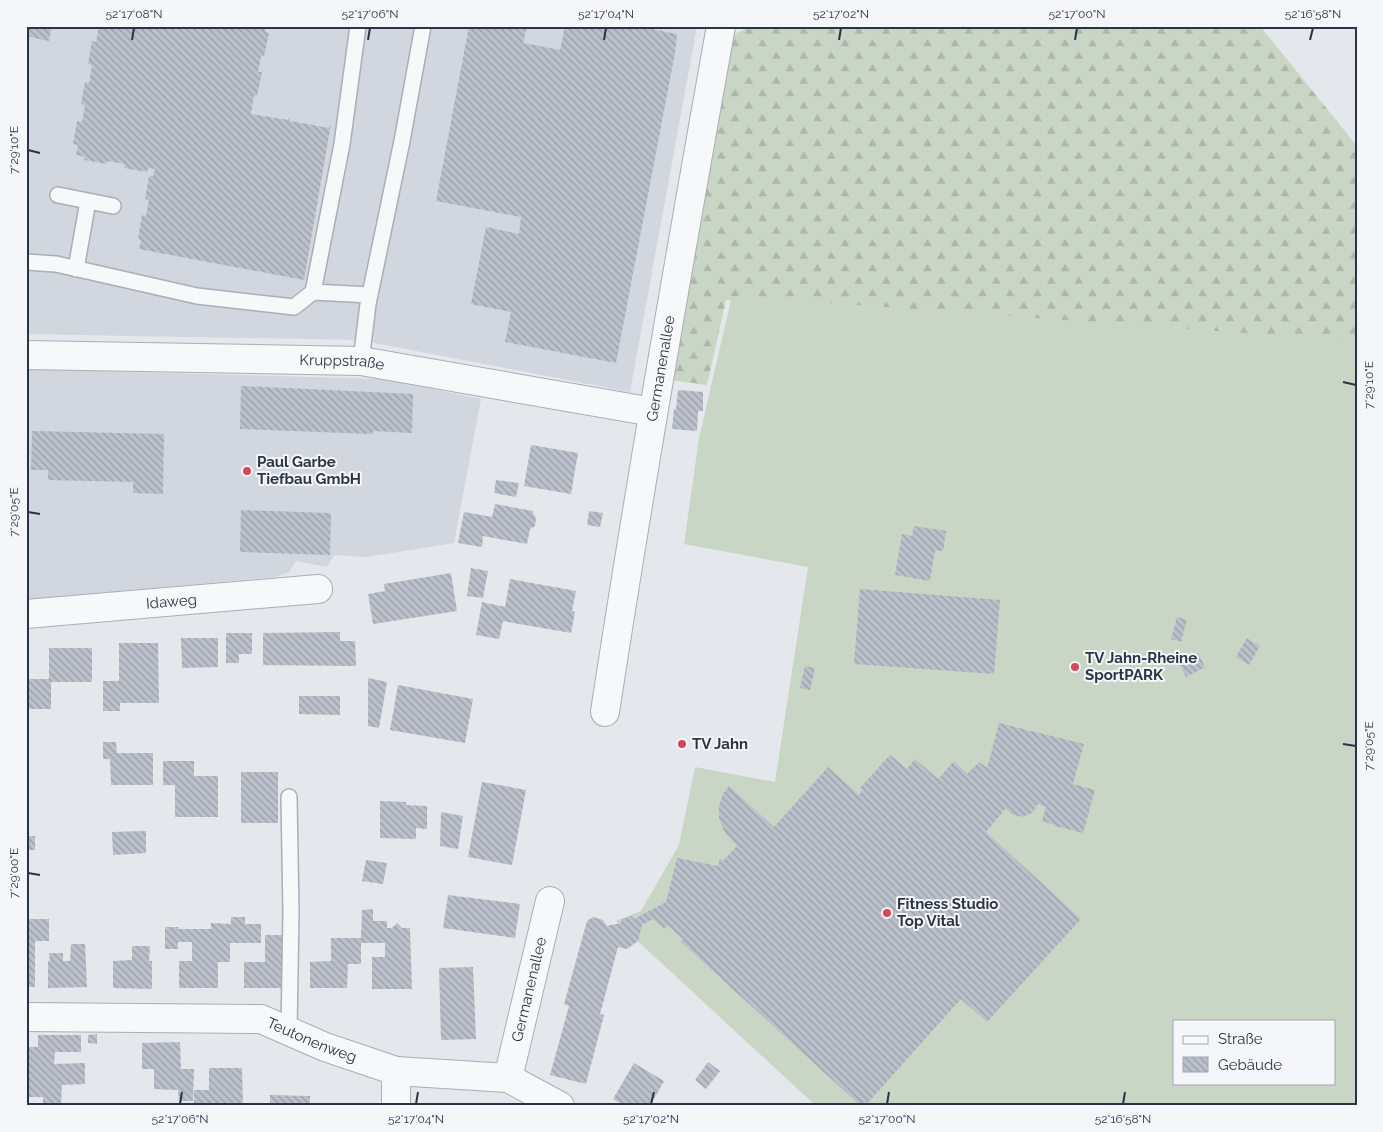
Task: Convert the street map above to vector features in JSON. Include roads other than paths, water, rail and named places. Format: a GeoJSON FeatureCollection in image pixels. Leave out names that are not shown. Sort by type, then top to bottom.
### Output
{"type":"FeatureCollection","features":[{"type":"Feature","properties":{"kind":"street","name":"Germanenallee"},"geometry":{"type":"LineString","coordinates":[[605,712],[624,583],[721,26]]}},
{"type":"Feature","properties":{"kind":"street","name":"Kruppstraße"},"geometry":{"type":"LineString","coordinates":[[26,355],[361,361],[654,412]]}},
{"type":"Feature","properties":{"kind":"street","name":"Idaweg"},"geometry":{"type":"LineString","coordinates":[[26,614],[318,589]]}},
{"type":"Feature","properties":{"kind":"street","name":"Germanenallee"},"geometry":{"type":"LineString","coordinates":[[508,1078],[550,901]]}},
{"type":"Feature","properties":{"kind":"street","name":"Teutonenweg"},"geometry":{"type":"LineString","coordinates":[[26,1017],[260,1019],[325,1047],[396,1071],[508,1078],[560,1106]]}},
{"type":"Feature","properties":{"kind":"street"},"geometry":{"type":"LineString","coordinates":[[396,1071],[396,1106]]}},
{"type":"Feature","properties":{"kind":"lane"},"geometry":{"type":"LineString","coordinates":[[26,262],[56,264],[197,296],[294,308],[313,292],[342,144],[358,26]]}},
{"type":"Feature","properties":{"kind":"lane"},"geometry":{"type":"LineString","coordinates":[[361,361],[370,295],[402,141],[423,26]]}},
{"type":"Feature","properties":{"kind":"lane"},"geometry":{"type":"LineString","coordinates":[[58,195],[112,206]]}},
{"type":"Feature","properties":{"kind":"lane"},"geometry":{"type":"LineString","coordinates":[[76,269],[88,201]]}},
{"type":"Feature","properties":{"kind":"lane"},"geometry":{"type":"LineString","coordinates":[[313,292],[370,295]]}},
{"type":"Feature","properties":{"kind":"lane"},"geometry":{"type":"LineString","coordinates":[[289,1031],[290,797]]}},
{"type":"Feature","properties":{"kind":"place","name":"Paul Garbe Tiefbau GmbH"},"geometry":{"type":"Point","coordinates":[247,471]}},
{"type":"Feature","properties":{"kind":"place","name":"TV Jahn-Rheine SportPARK"},"geometry":{"type":"Point","coordinates":[1075,667]}},
{"type":"Feature","properties":{"kind":"place","name":"TV Jahn"},"geometry":{"type":"Point","coordinates":[682,744]}},
{"type":"Feature","properties":{"kind":"place","name":"Fitness Studio Top Vital"},"geometry":{"type":"Point","coordinates":[887,913]}}]}
